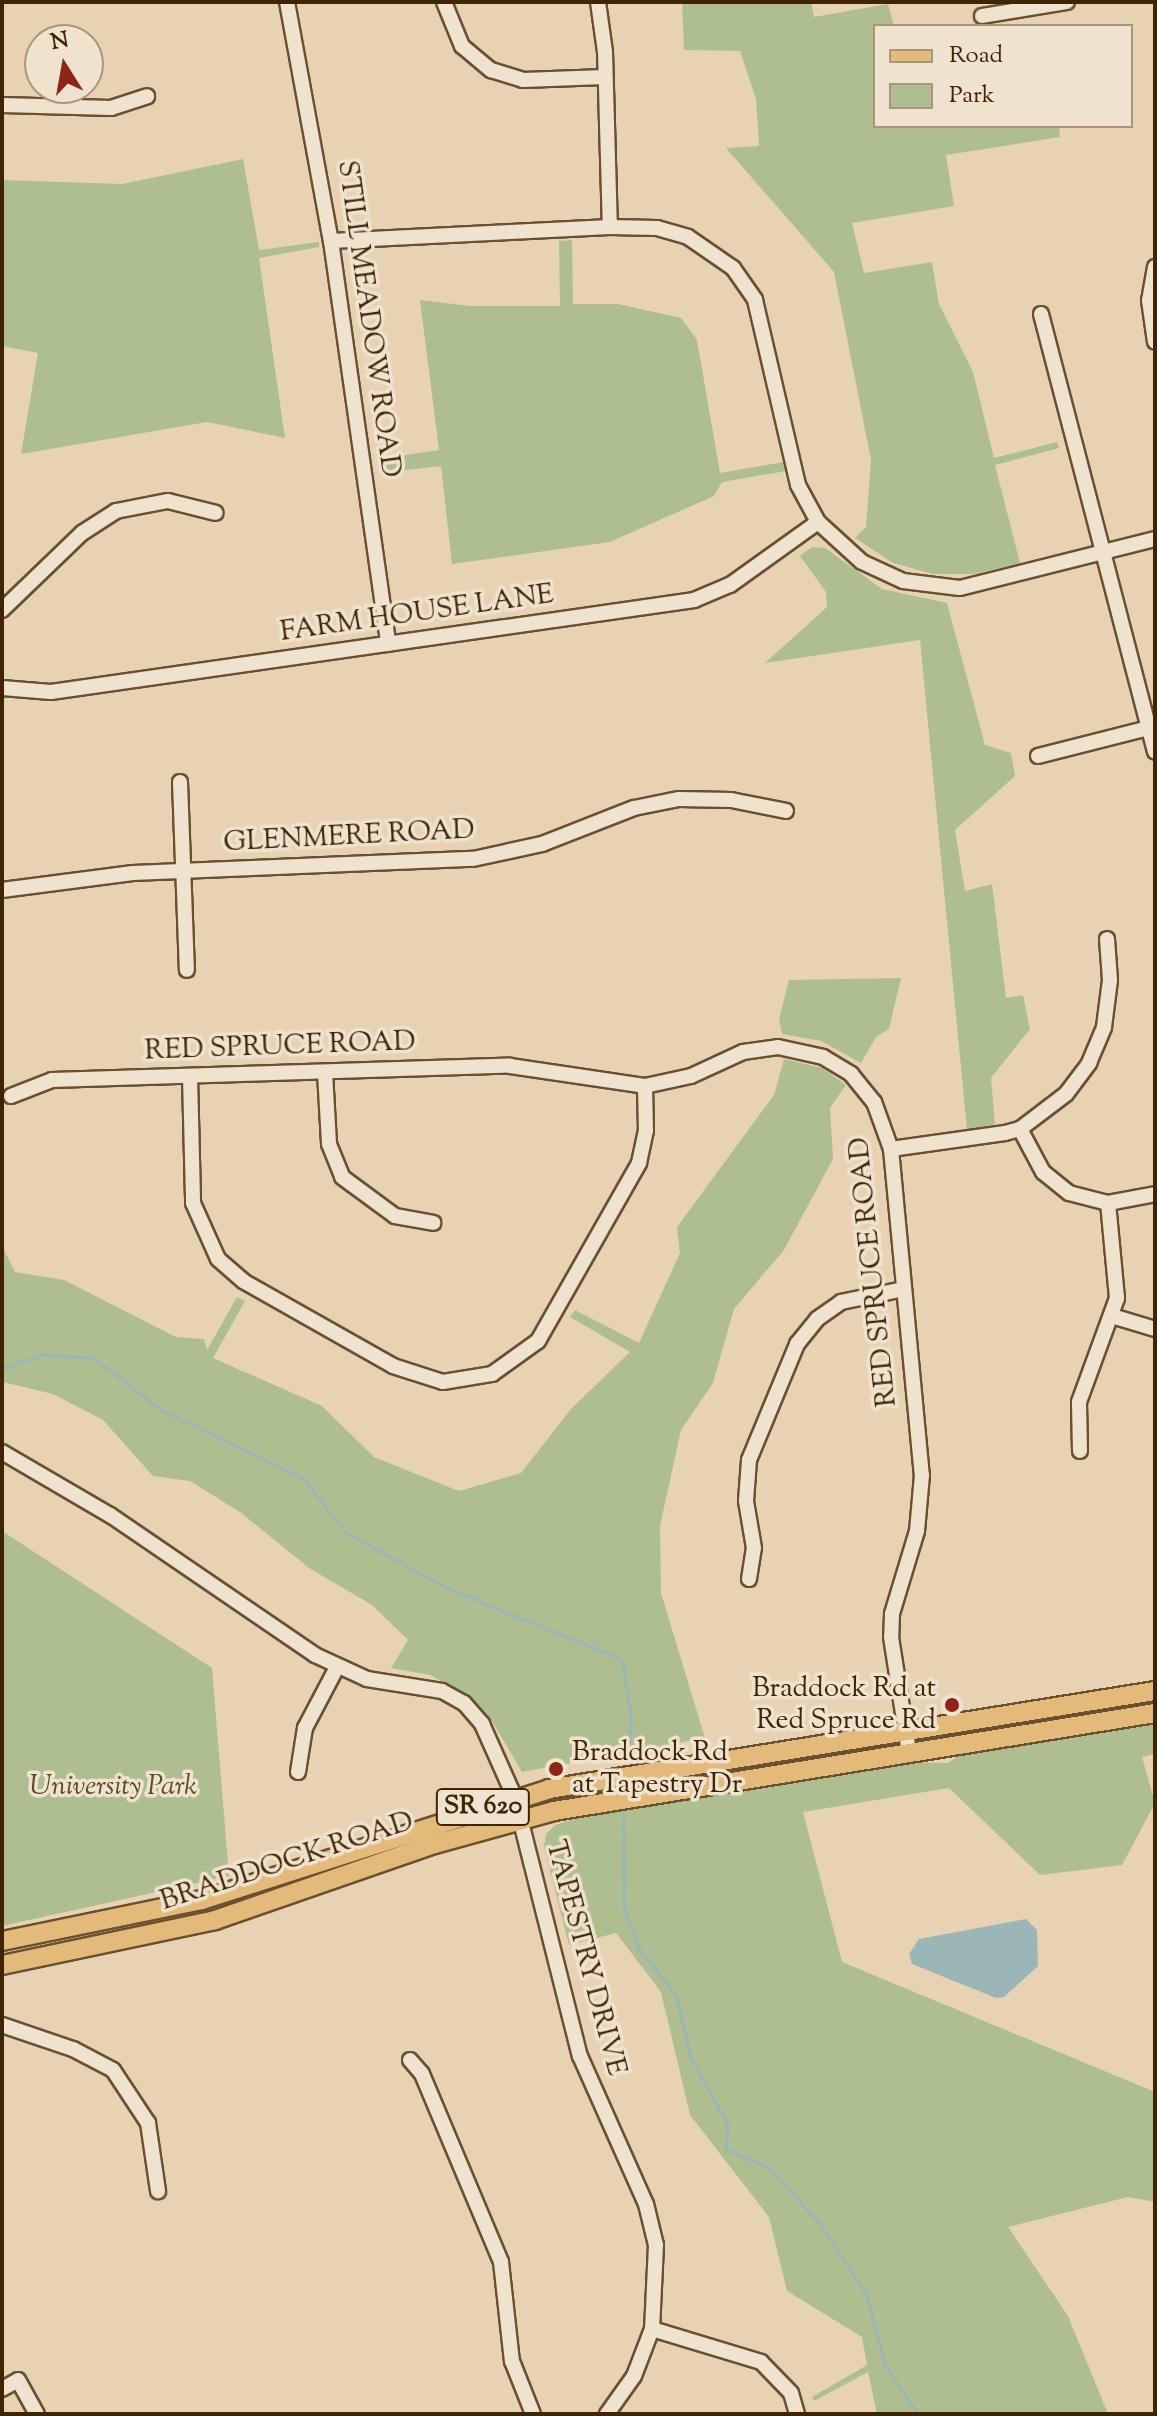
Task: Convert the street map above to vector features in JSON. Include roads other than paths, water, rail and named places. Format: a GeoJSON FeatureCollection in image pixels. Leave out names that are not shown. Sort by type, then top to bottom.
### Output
{"type":"FeatureCollection","features":[{"type":"Feature","properties":{"kind":"main road","name":"BRADDOCK ROAD"},"geometry":{"type":"LineString","coordinates":[[2,1941],[202,1900],[515,1798],[1155,1691]]}},
{"type":"Feature","properties":{"kind":"main road","name":"BRADDOCK ROAD"},"geometry":{"type":"LineString","coordinates":[[2,1965],[215,1920],[520,1819],[1155,1713]]}},
{"type":"Feature","properties":{"kind":"street","name":"STILL MEADOW ROAD"},"geometry":{"type":"LineString","coordinates":[[287,2],[331,241],[388,644]]}},
{"type":"Feature","properties":{"kind":"street"},"geometry":{"type":"LineString","coordinates":[[444,2],[457,40],[491,70],[523,80],[605,77]]}},
{"type":"Feature","properties":{"kind":"street"},"geometry":{"type":"LineString","coordinates":[[598,2],[605,77],[610,227]]}},
{"type":"Feature","properties":{"kind":"street"},"geometry":{"type":"LineString","coordinates":[[982,16],[1067,2]]}},
{"type":"Feature","properties":{"kind":"street"},"geometry":{"type":"LineString","coordinates":[[2,105],[111,108],[147,96]]}},
{"type":"Feature","properties":{"kind":"street"},"geometry":{"type":"LineString","coordinates":[[331,241],[610,227],[657,228],[688,237],[719,256],[744,283],[761,317],[792,467],[818,522],[874,569],[935,587],[984,585],[1155,539]]}},
{"type":"Feature","properties":{"kind":"street"},"geometry":{"type":"LineString","coordinates":[[1155,267],[1149,300],[1155,342]]}},
{"type":"Feature","properties":{"kind":"street"},"geometry":{"type":"LineString","coordinates":[[1041,314],[1155,751]]}},
{"type":"Feature","properties":{"kind":"street"},"geometry":{"type":"LineString","coordinates":[[2,610],[82,533],[116,511],[168,501],[216,513]]}},
{"type":"Feature","properties":{"kind":"street","name":"FARM HOUSE LANE"},"geometry":{"type":"LineString","coordinates":[[2,688],[51,692],[694,600],[730,585],[818,522]]}},
{"type":"Feature","properties":{"kind":"street"},"geometry":{"type":"LineString","coordinates":[[1038,756],[1149,728]]}},
{"type":"Feature","properties":{"kind":"street"},"geometry":{"type":"LineString","coordinates":[[180,782],[187,970]]}},
{"type":"Feature","properties":{"kind":"street","name":"GLENMERE ROAD"},"geometry":{"type":"LineString","coordinates":[[2,890],[184,870],[473,859],[542,844],[634,808],[679,799],[731,800],[786,811]]}},
{"type":"Feature","properties":{"kind":"street"},"geometry":{"type":"LineString","coordinates":[[891,1149],[973,1141],[1020,1129],[1066,1094],[1096,1050],[1109,1003],[1107,939]]}},
{"type":"Feature","properties":{"kind":"street","name":"RED SPRUCE ROAD"},"geometry":{"type":"LineString","coordinates":[[11,1096],[52,1080],[527,1066],[645,1086],[691,1076],[753,1049],[804,1050],[836,1063],[864,1087],[882,1116],[891,1149],[922,1489],[917,1531],[892,1614],[909,1752]]}},
{"type":"Feature","properties":{"kind":"street"},"geometry":{"type":"LineString","coordinates":[[325,1072],[329,1144],[342,1177],[395,1216],[433,1223]]}},
{"type":"Feature","properties":{"kind":"street"},"geometry":{"type":"LineString","coordinates":[[190,1076],[193,1203],[218,1259],[243,1281],[393,1366],[443,1382],[492,1374],[538,1341],[639,1163],[646,1131],[645,1086]]}},
{"type":"Feature","properties":{"kind":"street"},"geometry":{"type":"LineString","coordinates":[[1020,1129],[1049,1179],[1080,1198],[1108,1203],[1155,1194]]}},
{"type":"Feature","properties":{"kind":"street"},"geometry":{"type":"LineString","coordinates":[[1080,1451],[1079,1402],[1112,1316],[1117,1272],[1108,1203]]}},
{"type":"Feature","properties":{"kind":"street"},"geometry":{"type":"LineString","coordinates":[[749,1579],[754,1548],[746,1501],[749,1460],[797,1344],[817,1319],[841,1302],[904,1289]]}},
{"type":"Feature","properties":{"kind":"street"},"geometry":{"type":"LineString","coordinates":[[1112,1316],[1155,1329]]}},
{"type":"Feature","properties":{"kind":"street","name":"TAPESTRY DRIVE"},"geometry":{"type":"LineString","coordinates":[[2,1452],[110,1515],[337,1667],[367,1679],[414,1683],[464,1703],[495,1744],[515,1798],[580,2056],[651,2217],[658,2269],[652,2329],[634,2376],[607,2414]]}},
{"type":"Feature","properties":{"kind":"street"},"geometry":{"type":"LineString","coordinates":[[298,1772],[305,1728],[337,1667]]}},
{"type":"Feature","properties":{"kind":"street"},"geometry":{"type":"LineString","coordinates":[[2,2025],[73,2049],[113,2070],[148,2123],[158,2191]]}},
{"type":"Feature","properties":{"kind":"street"},"geometry":{"type":"LineString","coordinates":[[410,2060],[422,2074],[501,2262],[510,2352],[533,2414]]}},
{"type":"Feature","properties":{"kind":"street"},"geometry":{"type":"LineString","coordinates":[[652,2329],[761,2362],[791,2393],[797,2414]]}},
{"type":"Feature","properties":{"kind":"street"},"geometry":{"type":"LineString","coordinates":[[2,2389],[18,2380],[37,2414]]}},
{"type":"Feature","properties":{"kind":"water"},"geometry":{"type":"Polygon","coordinates":[[[1026,1919],[1037,1930],[1038,1966],[1004,1997],[996,1998],[912,1964],[909,1954],[919,1939],[1026,1919]]]}},
{"type":"Feature","properties":{"kind":"waterway"},"geometry":{"type":"LineString","coordinates":[[2,1368],[44,1354],[94,1358],[160,1409],[304,1479],[345,1532],[447,1588],[622,1659],[631,1719],[628,1755]]}},
{"type":"Feature","properties":{"kind":"waterway"},"geometry":{"type":"LineString","coordinates":[[623,1808],[624,1909],[638,1947],[676,1996],[691,2058],[728,2125],[725,2148],[769,2168],[820,2224],[866,2294],[885,2365],[918,2414]]}},
{"type":"Feature","properties":{"kind":"place","name":"Braddock Rd at Red Spruce Rd"},"geometry":{"type":"Point","coordinates":[952,1705]}},
{"type":"Feature","properties":{"kind":"place","name":"Braddock Rd at Tapestry Dr"},"geometry":{"type":"Point","coordinates":[556,1769]}},
{"type":"Feature","properties":{"kind":"park label","name":"University Park"},"geometry":{"type":"Point","coordinates":[113,1787]}}]}
